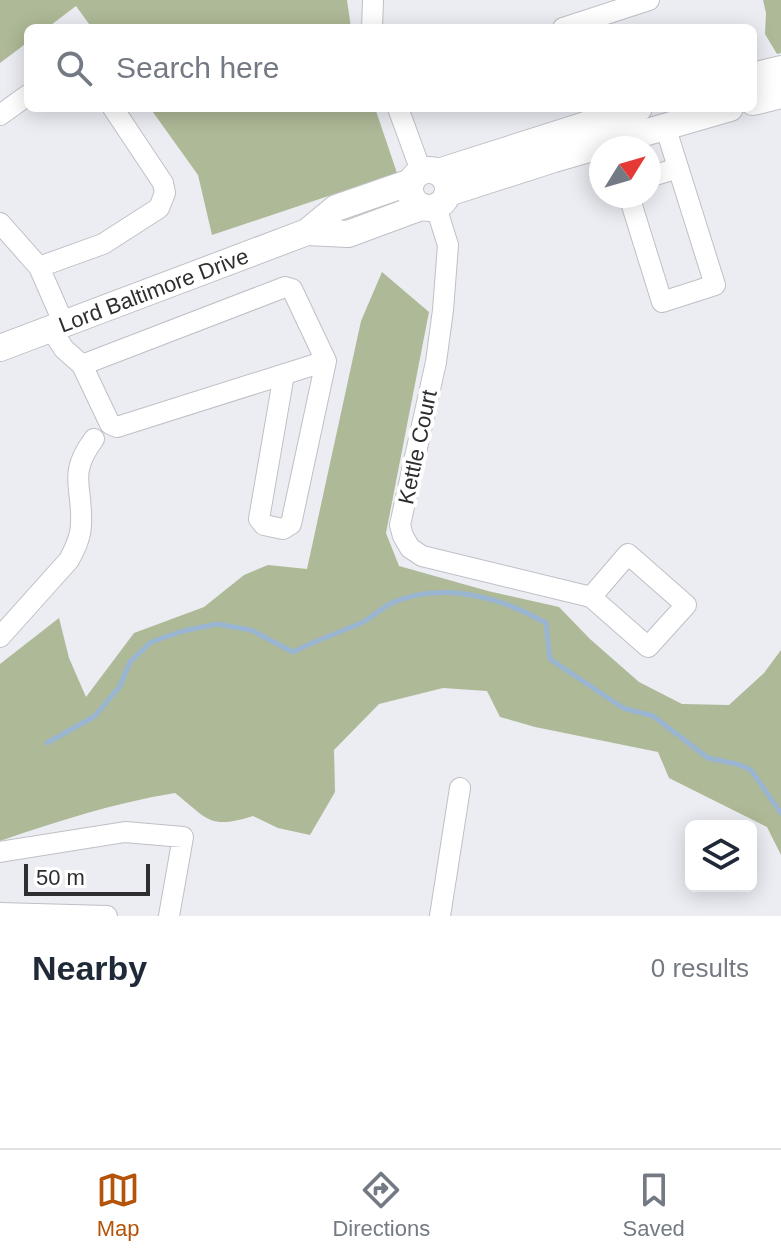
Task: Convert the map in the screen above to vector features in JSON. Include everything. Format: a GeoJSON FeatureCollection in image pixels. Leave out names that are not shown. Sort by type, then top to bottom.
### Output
{"type":"FeatureCollection","features":[{"type":"Feature","properties":{"kind":"main road"},"geometry":{"type":"LineString","coordinates":[[757,75],[781,69]]}},
{"type":"Feature","properties":{"kind":"main road"},"geometry":{"type":"LineString","coordinates":[[757,101],[781,95]]}},
{"type":"Feature","properties":{"kind":"main road","name":"Lord Baltimore Drive"},"geometry":{"type":"LineString","coordinates":[[429,189],[629,112]]}},
{"type":"Feature","properties":{"kind":"main road","name":"Lord Baltimore Drive"},"geometry":{"type":"LineString","coordinates":[[0,348],[307,232],[336,208],[429,189],[716,112]]}},
{"type":"Feature","properties":{"kind":"street"},"geometry":{"type":"LineString","coordinates":[[372,24],[373,0]]}},
{"type":"Feature","properties":{"kind":"street"},"geometry":{"type":"LineString","coordinates":[[575,24],[649,0]]}},
{"type":"Feature","properties":{"kind":"street"},"geometry":{"type":"LineString","coordinates":[[0,115],[24,98]]}},
{"type":"Feature","properties":{"kind":"street"},"geometry":{"type":"LineString","coordinates":[[39,267],[103,244],[159,208],[165,193],[163,183],[116,112]]}},
{"type":"Feature","properties":{"kind":"street"},"geometry":{"type":"LineString","coordinates":[[400,112],[429,189]]}},
{"type":"Feature","properties":{"kind":"street"},"geometry":{"type":"LineString","coordinates":[[633,208],[662,302],[715,285],[665,126]]}},
{"type":"Feature","properties":{"kind":"street"},"geometry":{"type":"LineString","coordinates":[[661,173],[678,168]]}},
{"type":"Feature","properties":{"kind":"street","name":"Kettle Court"},"geometry":{"type":"LineString","coordinates":[[429,189],[448,245],[436,362],[400,525],[403,536],[410,548],[422,556],[591,597],[648,647],[686,605],[628,554],[591,597]]}},
{"type":"Feature","properties":{"kind":"street"},"geometry":{"type":"LineString","coordinates":[[0,223],[39,267],[64,349],[82,365],[110,424],[117,427],[326,361]]}},
{"type":"Feature","properties":{"kind":"street"},"geometry":{"type":"LineString","coordinates":[[82,365],[285,287],[292,289],[326,361],[291,524],[283,529],[264,525],[259,519],[284,374]]}},
{"type":"Feature","properties":{"kind":"street"},"geometry":{"type":"LineString","coordinates":[[0,637],[69,560],[76,546],[81,525],[78,466],[94,439]]}},
{"type":"Feature","properties":{"kind":"street"},"geometry":{"type":"LineString","coordinates":[[440,916],[460,788]]}},
{"type":"Feature","properties":{"kind":"street"},"geometry":{"type":"LineString","coordinates":[[0,852],[125,832],[183,837],[169,916]]}},
{"type":"Feature","properties":{"kind":"street"},"geometry":{"type":"LineString","coordinates":[[0,913],[107,916]]}},
{"type":"Feature","properties":{"kind":"green space"},"geometry":{"type":"Polygon","coordinates":[[[0,0],[347,0],[350,24],[89,24],[76,6],[52,24],[24,24],[24,45],[0,63],[0,0]]]}},
{"type":"Feature","properties":{"kind":"green space"},"geometry":{"type":"Polygon","coordinates":[[[763,0],[781,0],[781,53],[777,54],[765,34],[763,0]]]}},
{"type":"Feature","properties":{"kind":"green space"},"geometry":{"type":"Polygon","coordinates":[[[153,112],[376,112],[397,173],[212,235],[198,175],[153,112]]]}},
{"type":"Feature","properties":{"kind":"green space"},"geometry":{"type":"Polygon","coordinates":[[[382,272],[429,312],[386,533],[399,566],[559,607],[639,682],[682,704],[729,705],[764,673],[781,650],[781,855],[767,827],[757,820],[669,778],[658,752],[500,717],[487,691],[443,688],[379,704],[334,750],[335,792],[310,835],[278,828],[253,816],[227,822],[210,820],[175,793],[86,813],[0,841],[0,664],[59,618],[69,658],[86,697],[134,633],[204,607],[244,575],[268,565],[307,569],[361,321],[382,272]]]}},
{"type":"Feature","properties":{"kind":"waterway"},"geometry":{"type":"LineString","coordinates":[[47,743],[95,716],[120,686],[130,662],[151,642],[217,624],[251,630],[293,652],[361,623],[392,603],[411,596],[451,593],[491,599],[546,623],[550,659],[623,708],[653,716],[708,758],[751,770],[781,813]]}}]}
